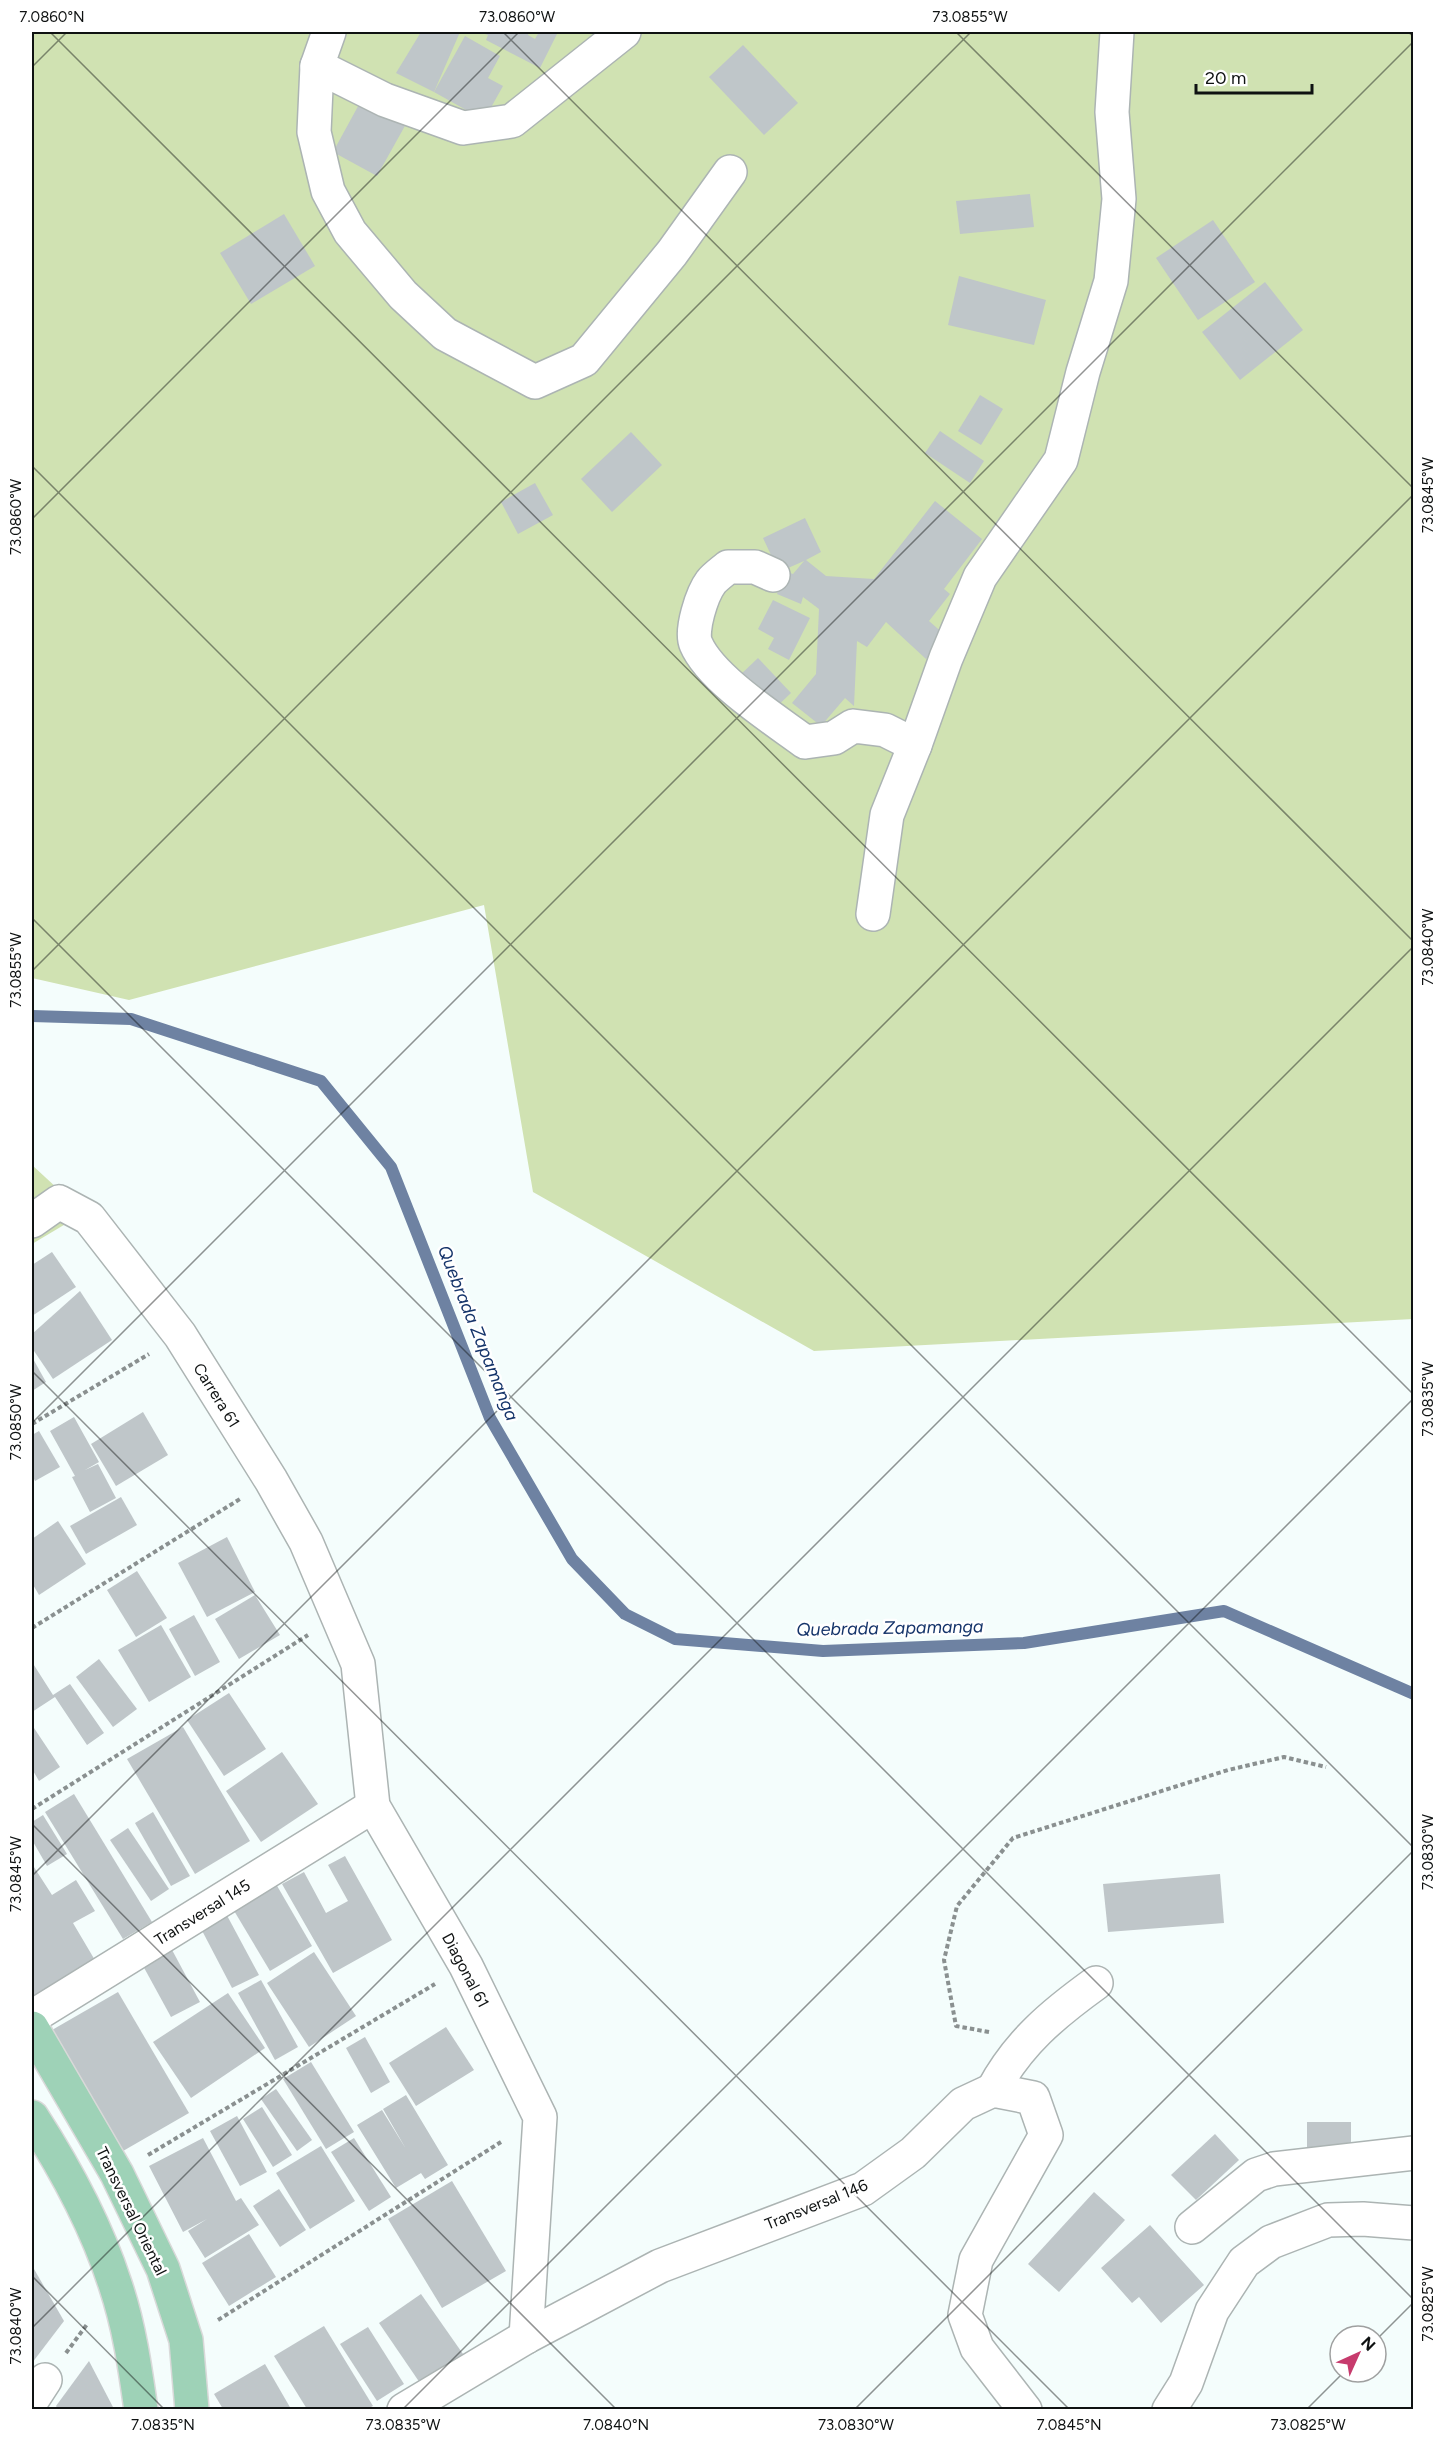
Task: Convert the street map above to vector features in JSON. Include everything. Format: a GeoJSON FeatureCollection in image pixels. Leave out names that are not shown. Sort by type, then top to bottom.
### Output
{"type":"FeatureCollection","features":[{"type":"Feature","properties":{"kind":"main road","name":"Transversal Oriental"},"geometry":{"type":"LineString","coordinates":[[32,2028],[117,2174],[163,2269],[186,2340],[192,2409]]}},
{"type":"Feature","properties":{"kind":"main road"},"geometry":{"type":"LineString","coordinates":[[32,2117],[60,2161],[108,2265],[131,2345],[141,2409]]}},
{"type":"Feature","properties":{"kind":"street"},"geometry":{"type":"LineString","coordinates":[[329,32],[317,66],[314,132],[327,191],[350,232],[403,295],[445,334],[535,382],[584,360],[672,254],[730,171]]}},
{"type":"Feature","properties":{"kind":"street"},"geometry":{"type":"LineString","coordinates":[[317,66],[386,100],[463,128],[512,121],[624,32]]}},
{"type":"Feature","properties":{"kind":"street"},"geometry":{"type":"LineString","coordinates":[[873,914],[887,815],[946,658],[980,577],[1061,460],[1083,372],[1111,281],[1119,199],[1112,112],[1117,32]]}},
{"type":"Feature","properties":{"kind":"street"},"geometry":{"type":"LineString","coordinates":[[773,575],[755,567],[728,567],[710,583],[695,623],[695,642],[707,662],[766,714],[806,742],[834,738],[854,726],[885,730],[915,745]]}},
{"type":"Feature","properties":{"kind":"street","name":"Carrera 61"},"geometry":{"type":"LineString","coordinates":[[32,1221],[59,1202],[89,1218],[180,1335],[271,1480],[306,1542],[337,1616]]}},
{"type":"Feature","properties":{"kind":"street","name":"Diagonal 61"},"geometry":{"type":"LineString","coordinates":[[337,1616],[358,1664],[373,1806],[466,1966],[540,2117],[526,2337]]}},
{"type":"Feature","properties":{"kind":"street","name":"Transversal 145"},"geometry":{"type":"LineString","coordinates":[[32,2017],[373,1806]]}},
{"type":"Feature","properties":{"kind":"street"},"geometry":{"type":"LineString","coordinates":[[1025,2409],[977,2348],[965,2315],[976,2260],[1046,2135],[1033,2098],[993,2090],[1007,2064],[1028,2040],[1058,2011],[1096,1983]]}},
{"type":"Feature","properties":{"kind":"street","name":"Transversal 146"},"geometry":{"type":"LineString","coordinates":[[404,2409],[526,2337],[660,2266],[863,2188],[913,2153],[963,2104],[993,2090]]}},
{"type":"Feature","properties":{"kind":"street"},"geometry":{"type":"LineString","coordinates":[[1192,2227],[1256,2175],[1274,2169],[1413,2153]]}},
{"type":"Feature","properties":{"kind":"street"},"geometry":{"type":"LineString","coordinates":[[1168,2409],[1186,2383],[1212,2310],[1244,2262],[1271,2242],[1328,2220],[1363,2219],[1413,2223]]}},
{"type":"Feature","properties":{"kind":"path"},"geometry":{"type":"LineString","coordinates":[[32,1424],[180,1335]]}},
{"type":"Feature","properties":{"kind":"path"},"geometry":{"type":"LineString","coordinates":[[32,1628],[271,1480]]}},
{"type":"Feature","properties":{"kind":"path"},"geometry":{"type":"LineString","coordinates":[[32,1809],[337,1616]]}},
{"type":"Feature","properties":{"kind":"path"},"geometry":{"type":"LineString","coordinates":[[1028,2040],[956,2026],[944,1960],[957,1906],[1014,1838],[1228,1770],[1284,1757],[1326,1767]]}},
{"type":"Feature","properties":{"kind":"path"},"geometry":{"type":"LineString","coordinates":[[117,2174],[466,1966]]}},
{"type":"Feature","properties":{"kind":"path"},"geometry":{"type":"LineString","coordinates":[[186,2340],[540,2117]]}},
{"type":"Feature","properties":{"kind":"path"},"geometry":{"type":"LineString","coordinates":[[38,2390],[116,2287]]}},
{"type":"Feature","properties":{"kind":"green space"},"geometry":{"type":"Polygon","coordinates":[[[32,32],[1413,32],[1413,1319],[814,1351],[533,1192],[484,905],[129,1000],[32,978],[32,32]]]}},
{"type":"Feature","properties":{"kind":"green space"},"geometry":{"type":"Polygon","coordinates":[[[32,1165],[84,1213],[32,1244],[32,1165]]]}},
{"type":"Feature","properties":{"kind":"building"},"geometry":{"type":"Polygon","coordinates":[[[421,32],[460,32],[434,92],[396,73],[421,32]]]}},
{"type":"Feature","properties":{"kind":"building"},"geometry":{"type":"Polygon","coordinates":[[[479,32],[529,32],[528,35],[535,39],[539,32],[558,32],[540,68],[486,40],[488,35],[479,32]]]}},
{"type":"Feature","properties":{"kind":"building"},"geometry":{"type":"Polygon","coordinates":[[[465,36],[500,56],[488,78],[503,86],[484,120],[434,92],[465,36]]]}},
{"type":"Feature","properties":{"kind":"building"},"geometry":{"type":"Polygon","coordinates":[[[743,45],[798,103],[764,135],[709,77],[743,45]]]}},
{"type":"Feature","properties":{"kind":"building"},"geometry":{"type":"Polygon","coordinates":[[[362,99],[406,124],[377,176],[333,152],[362,99]]]}},
{"type":"Feature","properties":{"kind":"building"},"geometry":{"type":"Polygon","coordinates":[[[1030,194],[1034,227],[960,234],[956,201],[1030,194]]]}},
{"type":"Feature","properties":{"kind":"building"},"geometry":{"type":"Polygon","coordinates":[[[284,214],[315,266],[251,304],[220,253],[284,214]]]}},
{"type":"Feature","properties":{"kind":"building"},"geometry":{"type":"Polygon","coordinates":[[[1213,220],[1255,282],[1198,320],[1156,258],[1213,220]]]}},
{"type":"Feature","properties":{"kind":"building"},"geometry":{"type":"Polygon","coordinates":[[[959,276],[1046,300],[1034,345],[948,325],[959,276]]]}},
{"type":"Feature","properties":{"kind":"building"},"geometry":{"type":"Polygon","coordinates":[[[1265,282],[1303,330],[1240,380],[1202,332],[1265,282]]]}},
{"type":"Feature","properties":{"kind":"building"},"geometry":{"type":"Polygon","coordinates":[[[980,395],[1003,409],[981,445],[958,431],[980,395]]]}},
{"type":"Feature","properties":{"kind":"building"},"geometry":{"type":"Polygon","coordinates":[[[940,431],[984,461],[970,483],[925,453],[940,431]]]}},
{"type":"Feature","properties":{"kind":"building"},"geometry":{"type":"Polygon","coordinates":[[[631,432],[662,465],[612,512],[581,479],[631,432]]]}},
{"type":"Feature","properties":{"kind":"building"},"geometry":{"type":"Polygon","coordinates":[[[535,483],[553,515],[518,534],[501,502],[535,483]]]}},
{"type":"Feature","properties":{"kind":"building"},"geometry":{"type":"Polygon","coordinates":[[[935,501],[982,539],[944,589],[950,594],[929,621],[945,635],[926,659],[886,622],[867,647],[857,641],[854,706],[845,698],[821,726],[792,703],[816,674],[819,609],[803,597],[801,604],[777,594],[785,571],[793,574],[804,561],[779,572],[763,538],[805,518],[821,552],[806,560],[826,576],[874,579],[935,501]]]}},
{"type":"Feature","properties":{"kind":"building"},"geometry":{"type":"Polygon","coordinates":[[[773,600],[810,618],[789,660],[768,649],[774,638],[758,629],[773,600]]]}},
{"type":"Feature","properties":{"kind":"building"},"geometry":{"type":"Polygon","coordinates":[[[758,658],[791,693],[772,711],[738,677],[758,658]]]}},
{"type":"Feature","properties":{"kind":"building"},"geometry":{"type":"Polygon","coordinates":[[[52,1252],[76,1287],[32,1316],[32,1265],[52,1252]]]}},
{"type":"Feature","properties":{"kind":"building"},"geometry":{"type":"Polygon","coordinates":[[[80,1291],[112,1340],[53,1379],[32,1348],[32,1334],[80,1291]]]}},
{"type":"Feature","properties":{"kind":"building"},"geometry":{"type":"Polygon","coordinates":[[[32,1357],[46,1382],[32,1391],[32,1357]]]}},
{"type":"Feature","properties":{"kind":"building"},"geometry":{"type":"Polygon","coordinates":[[[143,1412],[168,1455],[116,1486],[91,1444],[143,1412]]]}},
{"type":"Feature","properties":{"kind":"building"},"geometry":{"type":"Polygon","coordinates":[[[74,1417],[99,1462],[85,1470],[98,1464],[116,1498],[90,1512],[72,1477],[75,1476],[50,1431],[74,1417]]]}},
{"type":"Feature","properties":{"kind":"building"},"geometry":{"type":"Polygon","coordinates":[[[39,1431],[60,1467],[35,1481],[32,1475],[32,1435],[39,1431]]]}},
{"type":"Feature","properties":{"kind":"building"},"geometry":{"type":"Polygon","coordinates":[[[121,1497],[137,1525],[86,1554],[70,1526],[121,1497]]]}},
{"type":"Feature","properties":{"kind":"building"},"geometry":{"type":"Polygon","coordinates":[[[58,1521],[86,1564],[39,1595],[32,1583],[32,1539],[58,1521]]]}},
{"type":"Feature","properties":{"kind":"building"},"geometry":{"type":"Polygon","coordinates":[[[227,1537],[255,1592],[207,1617],[178,1563],[227,1537]]]}},
{"type":"Feature","properties":{"kind":"building"},"geometry":{"type":"Polygon","coordinates":[[[137,1571],[167,1618],[136,1637],[107,1590],[137,1571]]]}},
{"type":"Feature","properties":{"kind":"building"},"geometry":{"type":"Polygon","coordinates":[[[255,1595],[280,1635],[239,1659],[215,1619],[255,1595]]]}},
{"type":"Feature","properties":{"kind":"building"},"geometry":{"type":"Polygon","coordinates":[[[194,1615],[220,1662],[195,1676],[169,1629],[194,1615]]]}},
{"type":"Feature","properties":{"kind":"building"},"geometry":{"type":"Polygon","coordinates":[[[161,1625],[191,1677],[149,1702],[118,1650],[161,1625]]]}},
{"type":"Feature","properties":{"kind":"building"},"geometry":{"type":"Polygon","coordinates":[[[99,1659],[137,1709],[113,1727],[76,1677],[99,1659]]]}},
{"type":"Feature","properties":{"kind":"building"},"geometry":{"type":"Polygon","coordinates":[[[32,1662],[53,1695],[70,1684],[104,1733],[87,1745],[55,1697],[32,1712],[32,1662]]]}},
{"type":"Feature","properties":{"kind":"building"},"geometry":{"type":"Polygon","coordinates":[[[229,1693],[266,1749],[224,1776],[187,1720],[229,1693]]]}},
{"type":"Feature","properties":{"kind":"building"},"geometry":{"type":"Polygon","coordinates":[[[32,1725],[60,1767],[39,1781],[32,1769],[32,1725]]]}},
{"type":"Feature","properties":{"kind":"building"},"geometry":{"type":"Polygon","coordinates":[[[183,1727],[250,1841],[195,1874],[127,1759],[183,1727]]]}},
{"type":"Feature","properties":{"kind":"building"},"geometry":{"type":"Polygon","coordinates":[[[282,1752],[318,1804],[261,1842],[226,1791],[282,1752]]]}},
{"type":"Feature","properties":{"kind":"building"},"geometry":{"type":"Polygon","coordinates":[[[74,1794],[152,1922],[123,1939],[45,1812],[74,1794]]]}},
{"type":"Feature","properties":{"kind":"building"},"geometry":{"type":"Polygon","coordinates":[[[153,1812],[190,1876],[171,1886],[135,1823],[153,1812]]]}},
{"type":"Feature","properties":{"kind":"building"},"geometry":{"type":"Polygon","coordinates":[[[43,1815],[67,1854],[47,1866],[32,1840],[32,1822],[43,1815]]]}},
{"type":"Feature","properties":{"kind":"building"},"geometry":{"type":"Polygon","coordinates":[[[128,1828],[169,1889],[151,1901],[110,1840],[128,1828]]]}},
{"type":"Feature","properties":{"kind":"building"},"geometry":{"type":"Polygon","coordinates":[[[345,1856],[392,1940],[333,1973],[282,1884],[304,1872],[326,1913],[348,1901],[328,1865],[345,1856]]]}},
{"type":"Feature","properties":{"kind":"building"},"geometry":{"type":"Polygon","coordinates":[[[32,1864],[52,1895],[76,1880],[95,1911],[73,1923],[99,1967],[32,2005],[32,1864]]]}},
{"type":"Feature","properties":{"kind":"building"},"geometry":{"type":"Polygon","coordinates":[[[1220,1874],[1224,1923],[1108,1932],[1103,1884],[1220,1874]]]}},
{"type":"Feature","properties":{"kind":"building"},"geometry":{"type":"Polygon","coordinates":[[[276,1884],[312,1946],[270,1971],[233,1909],[276,1884]]]}},
{"type":"Feature","properties":{"kind":"building"},"geometry":{"type":"Polygon","coordinates":[[[223,1908],[259,1975],[232,1988],[197,1921],[223,1908]]]}},
{"type":"Feature","properties":{"kind":"building"},"geometry":{"type":"Polygon","coordinates":[[[171,1948],[200,2002],[171,2017],[142,1964],[171,1948]]]}},
{"type":"Feature","properties":{"kind":"building"},"geometry":{"type":"Polygon","coordinates":[[[314,1952],[356,2016],[309,2047],[267,1983],[314,1952]]]}},
{"type":"Feature","properties":{"kind":"building"},"geometry":{"type":"Polygon","coordinates":[[[261,1980],[298,2047],[275,2060],[238,1993],[261,1980]]]}},
{"type":"Feature","properties":{"kind":"building"},"geometry":{"type":"Polygon","coordinates":[[[118,1992],[189,2113],[123,2151],[52,2030],[118,1992]]]}},
{"type":"Feature","properties":{"kind":"building"},"geometry":{"type":"Polygon","coordinates":[[[228,1993],[265,2048],[191,2098],[153,2042],[228,1993]]]}},
{"type":"Feature","properties":{"kind":"building"},"geometry":{"type":"Polygon","coordinates":[[[446,2027],[474,2070],[416,2106],[389,2063],[446,2027]]]}},
{"type":"Feature","properties":{"kind":"building"},"geometry":{"type":"Polygon","coordinates":[[[365,2037],[390,2082],[371,2093],[346,2048],[365,2037]]]}},
{"type":"Feature","properties":{"kind":"building"},"geometry":{"type":"Polygon","coordinates":[[[311,2062],[354,2132],[326,2149],[283,2079],[311,2062]]]}},
{"type":"Feature","properties":{"kind":"building"},"geometry":{"type":"Polygon","coordinates":[[[276,2089],[312,2140],[297,2151],[261,2099],[276,2089]]]}},
{"type":"Feature","properties":{"kind":"building"},"geometry":{"type":"Polygon","coordinates":[[[406,2095],[448,2165],[425,2179],[421,2173],[396,2188],[357,2125],[382,2110],[406,2149],[383,2109],[406,2095]]]}},
{"type":"Feature","properties":{"kind":"building"},"geometry":{"type":"Polygon","coordinates":[[[262,2107],[292,2155],[273,2167],[243,2119],[262,2107]]]}},
{"type":"Feature","properties":{"kind":"building"},"geometry":{"type":"Polygon","coordinates":[[[237,2116],[267,2172],[240,2186],[210,2131],[237,2116]]]}},
{"type":"Feature","properties":{"kind":"building"},"geometry":{"type":"Polygon","coordinates":[[[1307,2122],[1351,2122],[1351,2159],[1307,2160],[1307,2122]]]}},
{"type":"Feature","properties":{"kind":"building"},"geometry":{"type":"Polygon","coordinates":[[[1215,2134],[1239,2160],[1196,2200],[1171,2175],[1215,2134]]]}},
{"type":"Feature","properties":{"kind":"building"},"geometry":{"type":"Polygon","coordinates":[[[203,2138],[236,2201],[241,2198],[259,2225],[205,2258],[188,2231],[207,2219],[183,2232],[149,2166],[203,2138]]]}},
{"type":"Feature","properties":{"kind":"building"},"geometry":{"type":"Polygon","coordinates":[[[354,2138],[391,2197],[369,2211],[331,2152],[354,2138]]]}},
{"type":"Feature","properties":{"kind":"building"},"geometry":{"type":"Polygon","coordinates":[[[321,2146],[355,2201],[310,2229],[276,2173],[321,2146]]]}},
{"type":"Feature","properties":{"kind":"building"},"geometry":{"type":"Polygon","coordinates":[[[452,2181],[506,2271],[442,2308],[388,2219],[452,2181]]]}},
{"type":"Feature","properties":{"kind":"building"},"geometry":{"type":"Polygon","coordinates":[[[279,2189],[306,2230],[280,2247],[253,2206],[279,2189]]]}},
{"type":"Feature","properties":{"kind":"building"},"geometry":{"type":"Polygon","coordinates":[[[1094,2192],[1125,2220],[1059,2292],[1028,2264],[1094,2192]]]}},
{"type":"Feature","properties":{"kind":"building"},"geometry":{"type":"Polygon","coordinates":[[[1150,2225],[1204,2285],[1161,2323],[1139,2297],[1132,2303],[1101,2268],[1150,2225]]]}},
{"type":"Feature","properties":{"kind":"building"},"geometry":{"type":"Polygon","coordinates":[[[249,2234],[276,2277],[229,2306],[202,2263],[249,2234]]]}},
{"type":"Feature","properties":{"kind":"building"},"geometry":{"type":"Polygon","coordinates":[[[34,2269],[64,2321],[32,2363],[32,2271],[34,2269]]]}},
{"type":"Feature","properties":{"kind":"building"},"geometry":{"type":"Polygon","coordinates":[[[421,2294],[463,2354],[420,2383],[379,2323],[421,2294]]]}},
{"type":"Feature","properties":{"kind":"building"},"geometry":{"type":"Polygon","coordinates":[[[324,2326],[373,2406],[367,2409],[307,2409],[274,2356],[324,2326]]]}},
{"type":"Feature","properties":{"kind":"building"},"geometry":{"type":"Polygon","coordinates":[[[368,2327],[404,2384],[377,2401],[340,2344],[368,2327]]]}},
{"type":"Feature","properties":{"kind":"building"},"geometry":{"type":"Polygon","coordinates":[[[89,2361],[114,2409],[58,2409],[56,2406],[89,2361]]]}},
{"type":"Feature","properties":{"kind":"building"},"geometry":{"type":"Polygon","coordinates":[[[265,2364],[291,2409],[223,2409],[214,2394],[265,2364]]]}},
{"type":"Feature","properties":{"kind":"waterway","name":"Quebrada Zapamanga"},"geometry":{"type":"LineString","coordinates":[[32,1016],[131,1019],[321,1081],[391,1167],[490,1418],[572,1559],[625,1614],[675,1639],[823,1651],[1024,1643],[1224,1611],[1414,1694]]}}]}
